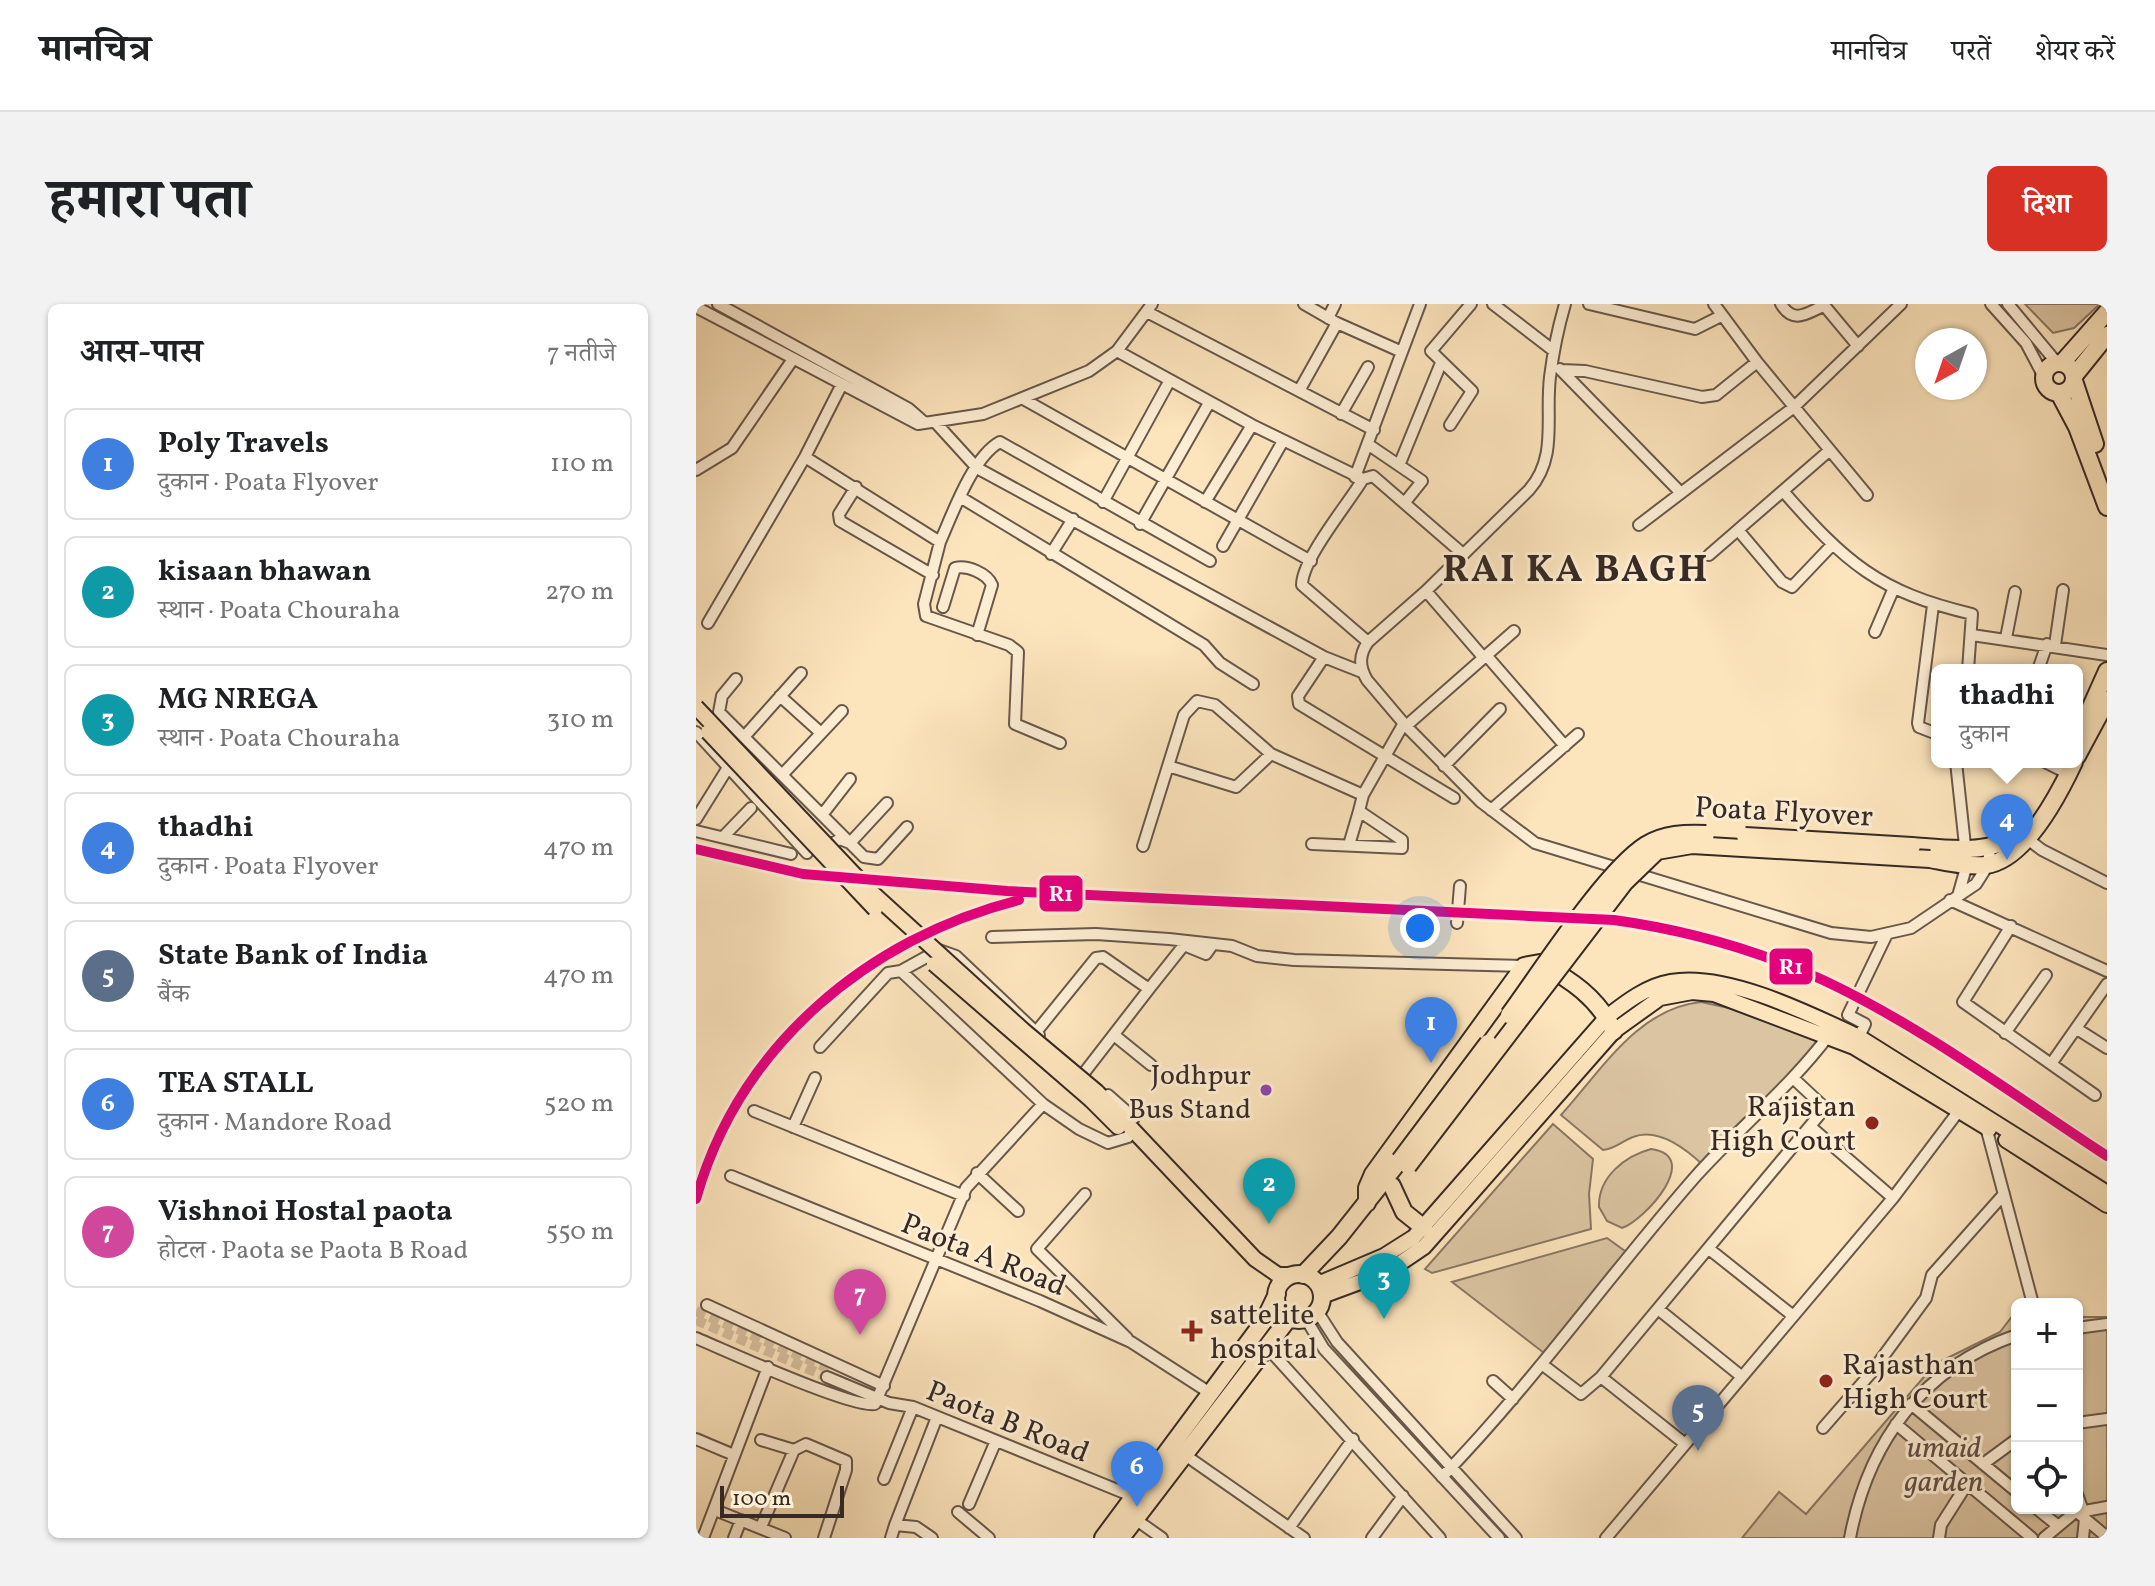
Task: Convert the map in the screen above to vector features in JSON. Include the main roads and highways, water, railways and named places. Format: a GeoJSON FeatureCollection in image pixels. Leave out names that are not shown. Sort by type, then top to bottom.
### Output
{"type":"FeatureCollection","features":[{"type":"Feature","properties":{"kind":"highway"},"geometry":{"type":"LineString","coordinates":[[2107,312],[2060,363],[2048,368],[2044,377],[2050,390],[2059,393],[2069,390],[2107,335]]}},
{"type":"Feature","properties":{"kind":"highway"},"geometry":{"type":"LineString","coordinates":[[2060,363],[2070,368],[2107,478]]}},
{"type":"Feature","properties":{"kind":"highway"},"geometry":{"type":"LineString","coordinates":[[2059,393],[2077,427],[2107,507]]}},
{"type":"Feature","properties":{"kind":"highway"},"geometry":{"type":"LineString","coordinates":[[2083,725],[2107,671]]}},
{"type":"Feature","properties":{"kind":"highway"},"geometry":{"type":"LineString","coordinates":[[2083,745],[2107,700]]}},
{"type":"Feature","properties":{"kind":"highway"},"geometry":{"type":"LineString","coordinates":[[1966,857],[1988,865],[2011,854],[2065,768]]}},
{"type":"Feature","properties":{"kind":"highway","name":"Poata Flyover"},"geometry":{"type":"LineString","coordinates":[[1308,1295],[1392,1186],[1404,1163],[1610,881],[1647,844],[1664,837],[1693,834],[1912,846],[1944,849],[1966,857]]}},
{"type":"Feature","properties":{"kind":"highway"},"geometry":{"type":"LineString","coordinates":[[1966,857],[2024,836]]}},
{"type":"Feature","properties":{"kind":"highway","name":"Poata Flyover"},"geometry":{"type":"LineString","coordinates":[[1308,1295],[1367,1203],[1404,1163],[1625,882],[1657,851],[1692,845],[1930,859],[1966,857]]}},
{"type":"Feature","properties":{"kind":"highway"},"geometry":{"type":"LineString","coordinates":[[1367,1203],[1367,1188],[1373,1174],[1524,966],[1540,963],[1566,977],[1587,993],[1610,1024]]}},
{"type":"Feature","properties":{"kind":"highway"},"geometry":{"type":"LineString","coordinates":[[1392,1186],[1404,1212],[1424,1228]]}},
{"type":"Feature","properties":{"kind":"highway"},"geometry":{"type":"LineString","coordinates":[[1277,1292],[1279,1308],[1308,1295]]}},
{"type":"Feature","properties":{"kind":"highway"},"geometry":{"type":"LineString","coordinates":[[1277,1292],[1308,1295]]}},
{"type":"Feature","properties":{"kind":"highway"},"geometry":{"type":"LineString","coordinates":[[1121,1538],[1135,1519],[1140,1500],[1210,1393],[1264,1321],[1277,1292]]}},
{"type":"Feature","properties":{"kind":"highway"},"geometry":{"type":"LineString","coordinates":[[1103,1538],[1185,1455],[1265,1345],[1308,1295]]}},
{"type":"Feature","properties":{"kind":"main road"},"geometry":{"type":"LineString","coordinates":[[696,707],[828,846],[945,961],[1132,1128],[1255,1259],[1308,1295],[1387,1272],[1424,1247],[1610,1024],[1642,993],[1661,985],[1703,981],[1862,1030],[1986,1127],[2107,1205]]}},
{"type":"Feature","properties":{"kind":"main road"},"geometry":{"type":"LineString","coordinates":[[696,721],[857,891],[988,1014],[1094,1096]]}},
{"type":"Feature","properties":{"kind":"main road"},"geometry":{"type":"LineString","coordinates":[[1610,1024],[1660,998],[1692,992],[1749,1005],[1829,1035],[2107,1193]]}},
{"type":"Feature","properties":{"kind":"main road"},"geometry":{"type":"LineString","coordinates":[[1308,1295],[1384,1256],[1424,1228],[1532,1115]]}},
{"type":"Feature","properties":{"kind":"main road"},"geometry":{"type":"LineString","coordinates":[[1132,1128],[1277,1292]]}},
{"type":"Feature","properties":{"kind":"tunnel"},"geometry":{"type":"LineString","coordinates":[[696,1311],[830,1369]]}},
{"type":"Feature","properties":{"kind":"tunnel"},"geometry":{"type":"LineString","coordinates":[[696,1320],[827,1377]]}},
{"type":"Feature","properties":{"kind":"place","name":"thadhi"},"geometry":{"type":"Point","coordinates":[2007,860]}},
{"type":"Feature","properties":{"kind":"place","name":"Poly Travels"},"geometry":{"type":"Point","coordinates":[1431,1063]}},
{"type":"Feature","properties":{"kind":"place","name":"Jodhpur Bus Stand"},"geometry":{"type":"Point","coordinates":[1266,1090]}},
{"type":"Feature","properties":{"kind":"place","name":"Rajistan High Court"},"geometry":{"type":"Point","coordinates":[1872,1123]}},
{"type":"Feature","properties":{"kind":"place","name":"kisaan bhawan"},"geometry":{"type":"Point","coordinates":[1269,1224]}},
{"type":"Feature","properties":{"kind":"place","name":"MG NREGA"},"geometry":{"type":"Point","coordinates":[1384,1319]}},
{"type":"Feature","properties":{"kind":"place","name":"sattelite hospital"},"geometry":{"type":"Point","coordinates":[1192,1331]}},
{"type":"Feature","properties":{"kind":"place","name":"Vishnoi Hostal paota"},"geometry":{"type":"Point","coordinates":[860,1335]}},
{"type":"Feature","properties":{"kind":"place","name":"Rajasthan High Court"},"geometry":{"type":"Point","coordinates":[1826,1381]}},
{"type":"Feature","properties":{"kind":"place","name":"State Bank of India"},"geometry":{"type":"Point","coordinates":[1698,1451]}},
{"type":"Feature","properties":{"kind":"place","name":"TEA STALL"},"geometry":{"type":"Point","coordinates":[1137,1507]}},
{"type":"Feature","properties":{"kind":"district","name":"RAI KA BAGH"},"geometry":{"type":"Point","coordinates":[1576,568]}},
{"type":"Feature","properties":{"kind":"park label","name":"umaid garden"},"geometry":{"type":"Point","coordinates":[1944,1464]}}]}
